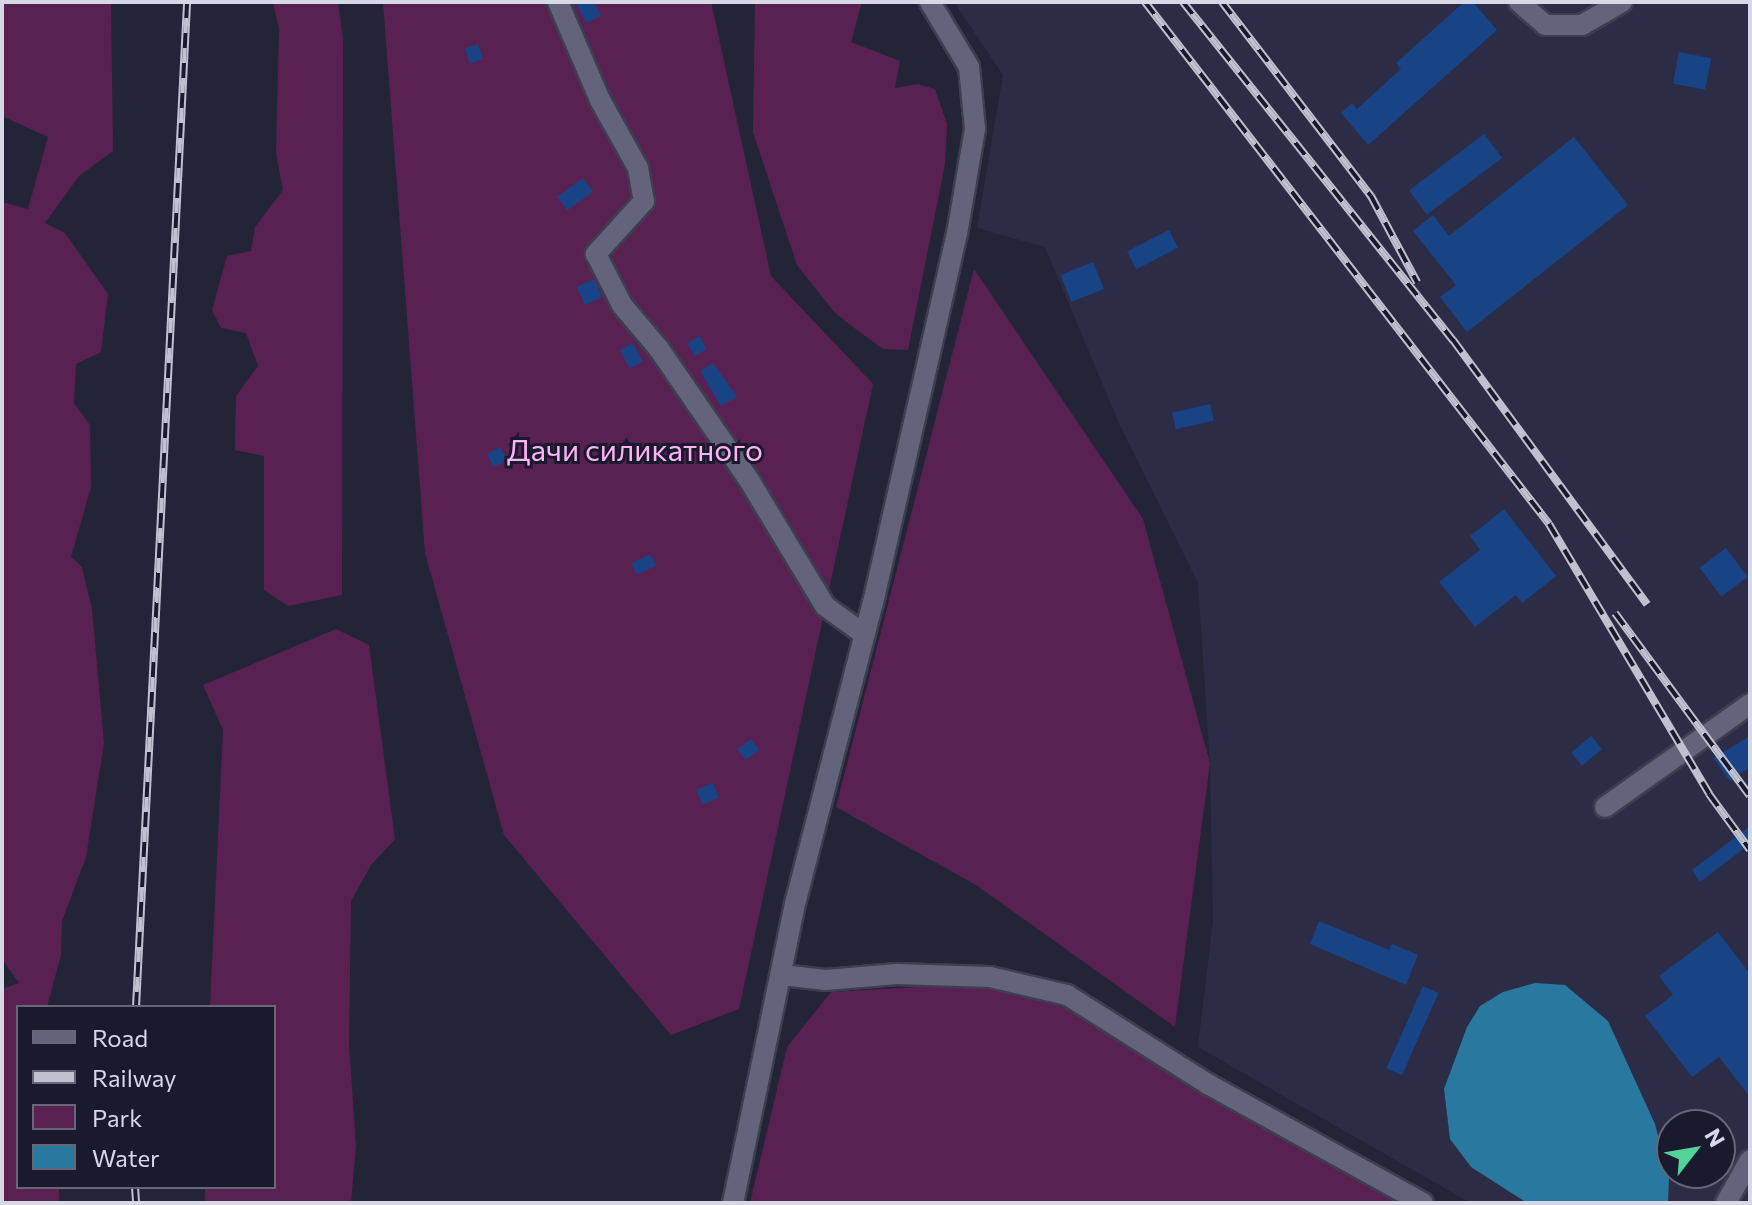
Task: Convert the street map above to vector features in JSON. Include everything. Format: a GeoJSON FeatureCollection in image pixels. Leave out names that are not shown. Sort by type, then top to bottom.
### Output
{"type":"FeatureCollection","features":[{"type":"Feature","properties":{"kind":"street"},"geometry":{"type":"LineString","coordinates":[[558,2],[600,100],[638,168],[644,201],[596,254],[622,305],[659,349],[749,480],[825,606],[865,635]]}},
{"type":"Feature","properties":{"kind":"street"},"geometry":{"type":"LineString","coordinates":[[733,1203],[782,975],[865,635],[957,234],[975,129],[969,67],[930,2]]}},
{"type":"Feature","properties":{"kind":"street"},"geometry":{"type":"LineString","coordinates":[[1519,2],[1545,25],[1582,25],[1622,2]]}},
{"type":"Feature","properties":{"kind":"street"},"geometry":{"type":"LineString","coordinates":[[1605,807],[1750,704]]}},
{"type":"Feature","properties":{"kind":"street"},"geometry":{"type":"LineString","coordinates":[[782,975],[826,980],[897,974],[990,977],[1067,995],[1208,1084],[1423,1203]]}},
{"type":"Feature","properties":{"kind":"street"},"geometry":{"type":"LineString","coordinates":[[1726,1203],[1750,1160]]}},
{"type":"Feature","properties":{"kind":"shaded area"},"geometry":{"type":"Polygon","coordinates":[[[954,2],[1750,2],[1750,1203],[1471,1203],[1198,1047],[1213,921],[1210,763],[1198,583],[1119,423],[1045,247],[977,228],[1003,75],[954,2]]]}},
{"type":"Feature","properties":{"kind":"green space"},"geometry":{"type":"Polygon","coordinates":[[[2,2],[111,2],[113,151],[79,176],[45,223],[65,233],[108,294],[101,352],[76,364],[74,403],[90,425],[91,487],[71,557],[82,567],[92,609],[104,743],[86,857],[62,921],[61,955],[48,1005],[16,1005],[16,1189],[59,1189],[59,1203],[2,1203],[2,989],[19,983],[2,959],[2,202],[28,209],[48,137],[2,116],[2,2]]]}},
{"type":"Feature","properties":{"kind":"green space"},"geometry":{"type":"Polygon","coordinates":[[[273,2],[338,2],[343,40],[342,595],[288,606],[264,590],[264,456],[235,450],[236,396],[258,366],[246,333],[221,328],[212,310],[227,256],[251,251],[255,227],[283,190],[276,153],[279,29],[273,2]]]}},
{"type":"Feature","properties":{"kind":"green space","name":"Дачи силикатного"},"geometry":{"type":"Polygon","coordinates":[[[383,2],[711,2],[771,276],[873,384],[739,1009],[671,1035],[504,835],[425,553],[383,2]]]}},
{"type":"Feature","properties":{"kind":"green space"},"geometry":{"type":"Polygon","coordinates":[[[755,2],[862,2],[851,42],[900,61],[895,88],[918,84],[935,89],[947,124],[945,164],[908,350],[883,349],[857,330],[835,313],[797,265],[753,132],[755,2]]]}},
{"type":"Feature","properties":{"kind":"green space"},"geometry":{"type":"Polygon","coordinates":[[[974,269],[1143,519],[1210,763],[1175,1027],[976,885],[836,807],[974,269]]]}},
{"type":"Feature","properties":{"kind":"green space"},"geometry":{"type":"Polygon","coordinates":[[[336,629],[369,645],[395,839],[371,865],[351,901],[349,1045],[356,1145],[351,1203],[205,1203],[205,1189],[276,1189],[276,1005],[210,1005],[223,730],[203,685],[336,629]]]}},
{"type":"Feature","properties":{"kind":"green space"},"geometry":{"type":"Polygon","coordinates":[[[971,984],[1050,1002],[1098,1023],[1198,1090],[1400,1203],[750,1203],[787,1047],[831,992],[971,984]]]}},
{"type":"Feature","properties":{"kind":"water"},"geometry":{"type":"Polygon","coordinates":[[[1535,983],[1565,985],[1608,1021],[1655,1124],[1656,1189],[1669,1189],[1668,1203],[1527,1203],[1471,1167],[1450,1139],[1444,1089],[1467,1027],[1480,1006],[1503,992],[1535,983]]]}},
{"type":"Feature","properties":{"kind":"building"},"geometry":{"type":"Polygon","coordinates":[[[575,2],[594,2],[601,16],[586,23],[575,2]]]}},
{"type":"Feature","properties":{"kind":"building"},"geometry":{"type":"Polygon","coordinates":[[[1464,2],[1473,2],[1497,30],[1368,145],[1341,113],[1352,103],[1357,109],[1401,69],[1396,63],[1464,2]]]}},
{"type":"Feature","properties":{"kind":"building"},"geometry":{"type":"Polygon","coordinates":[[[478,44],[483,59],[470,64],[465,48],[478,44]]]}},
{"type":"Feature","properties":{"kind":"building"},"geometry":{"type":"Polygon","coordinates":[[[1679,52],[1711,58],[1705,90],[1673,83],[1679,52]]]}},
{"type":"Feature","properties":{"kind":"building"},"geometry":{"type":"Polygon","coordinates":[[[1484,134],[1502,158],[1427,215],[1409,191],[1484,134]]]}},
{"type":"Feature","properties":{"kind":"building"},"geometry":{"type":"Polygon","coordinates":[[[1574,137],[1628,205],[1467,332],[1440,297],[1456,285],[1413,231],[1433,215],[1449,236],[1574,137]]]}},
{"type":"Feature","properties":{"kind":"building"},"geometry":{"type":"Polygon","coordinates":[[[583,178],[593,192],[567,211],[557,197],[583,178]]]}},
{"type":"Feature","properties":{"kind":"building"},"geometry":{"type":"Polygon","coordinates":[[[1169,230],[1178,248],[1136,269],[1127,251],[1169,230]]]}},
{"type":"Feature","properties":{"kind":"building"},"geometry":{"type":"Polygon","coordinates":[[[1093,262],[1104,289],[1071,302],[1061,275],[1093,262]]]}},
{"type":"Feature","properties":{"kind":"building"},"geometry":{"type":"Polygon","coordinates":[[[594,279],[602,297],[585,305],[577,287],[594,279]]]}},
{"type":"Feature","properties":{"kind":"building"},"geometry":{"type":"Polygon","coordinates":[[[699,336],[707,349],[695,356],[687,343],[699,336]]]}},
{"type":"Feature","properties":{"kind":"building"},"geometry":{"type":"Polygon","coordinates":[[[633,343],[643,362],[630,369],[620,350],[633,343]]]}},
{"type":"Feature","properties":{"kind":"building"},"geometry":{"type":"Polygon","coordinates":[[[713,363],[737,397],[721,406],[700,371],[713,363]]]}},
{"type":"Feature","properties":{"kind":"building"},"geometry":{"type":"Polygon","coordinates":[[[1210,404],[1214,421],[1176,429],[1172,413],[1210,404]]]}},
{"type":"Feature","properties":{"kind":"building"},"geometry":{"type":"Polygon","coordinates":[[[500,447],[507,460],[494,467],[487,454],[500,447]]]}},
{"type":"Feature","properties":{"kind":"building"},"geometry":{"type":"Polygon","coordinates":[[[1504,509],[1556,576],[1522,603],[1516,595],[1475,627],[1439,582],[1480,550],[1470,536],[1504,509]]]}},
{"type":"Feature","properties":{"kind":"building"},"geometry":{"type":"Polygon","coordinates":[[[1726,548],[1748,577],[1721,597],[1700,568],[1726,548]]]}},
{"type":"Feature","properties":{"kind":"building"},"geometry":{"type":"Polygon","coordinates":[[[650,554],[656,566],[637,575],[631,564],[650,554]]]}},
{"type":"Feature","properties":{"kind":"building"},"geometry":{"type":"Polygon","coordinates":[[[1591,736],[1602,749],[1582,766],[1571,753],[1591,736]]]}},
{"type":"Feature","properties":{"kind":"building"},"geometry":{"type":"Polygon","coordinates":[[[1750,736],[1750,767],[1730,781],[1713,758],[1750,736]]]}},
{"type":"Feature","properties":{"kind":"building"},"geometry":{"type":"Polygon","coordinates":[[[751,739],[759,750],[745,760],[737,749],[751,739]]]}},
{"type":"Feature","properties":{"kind":"building"},"geometry":{"type":"Polygon","coordinates":[[[713,783],[719,798],[702,805],[696,790],[713,783]]]}},
{"type":"Feature","properties":{"kind":"building"},"geometry":{"type":"Polygon","coordinates":[[[1750,826],[1750,844],[1700,882],[1692,870],[1750,826]]]}},
{"type":"Feature","properties":{"kind":"building"},"geometry":{"type":"Polygon","coordinates":[[[1319,921],[1389,950],[1392,944],[1418,955],[1406,985],[1310,944],[1319,921]]]}},
{"type":"Feature","properties":{"kind":"building"},"geometry":{"type":"Polygon","coordinates":[[[1718,932],[1750,974],[1750,1097],[1719,1057],[1692,1077],[1645,1016],[1673,995],[1659,976],[1718,932]]]}},
{"type":"Feature","properties":{"kind":"building"},"geometry":{"type":"Polygon","coordinates":[[[1423,986],[1439,993],[1402,1075],[1386,1068],[1423,986]]]}},
{"type":"Feature","properties":{"kind":"railway"},"geometry":{"type":"LineString","coordinates":[[136,1005],[187,2]]}},
{"type":"Feature","properties":{"kind":"railway"},"geometry":{"type":"LineString","coordinates":[[1145,2],[1549,524],[1709,794],[1750,850]]}},
{"type":"Feature","properties":{"kind":"railway"},"geometry":{"type":"LineString","coordinates":[[1183,2],[1453,340],[1647,604]]}},
{"type":"Feature","properties":{"kind":"railway"},"geometry":{"type":"LineString","coordinates":[[1222,2],[1371,196],[1417,282]]}},
{"type":"Feature","properties":{"kind":"railway"},"geometry":{"type":"LineString","coordinates":[[1615,613],[1750,796]]}},
{"type":"Feature","properties":{"kind":"railway"},"geometry":{"type":"LineString","coordinates":[[135,1189],[136,1203]]}}]}
